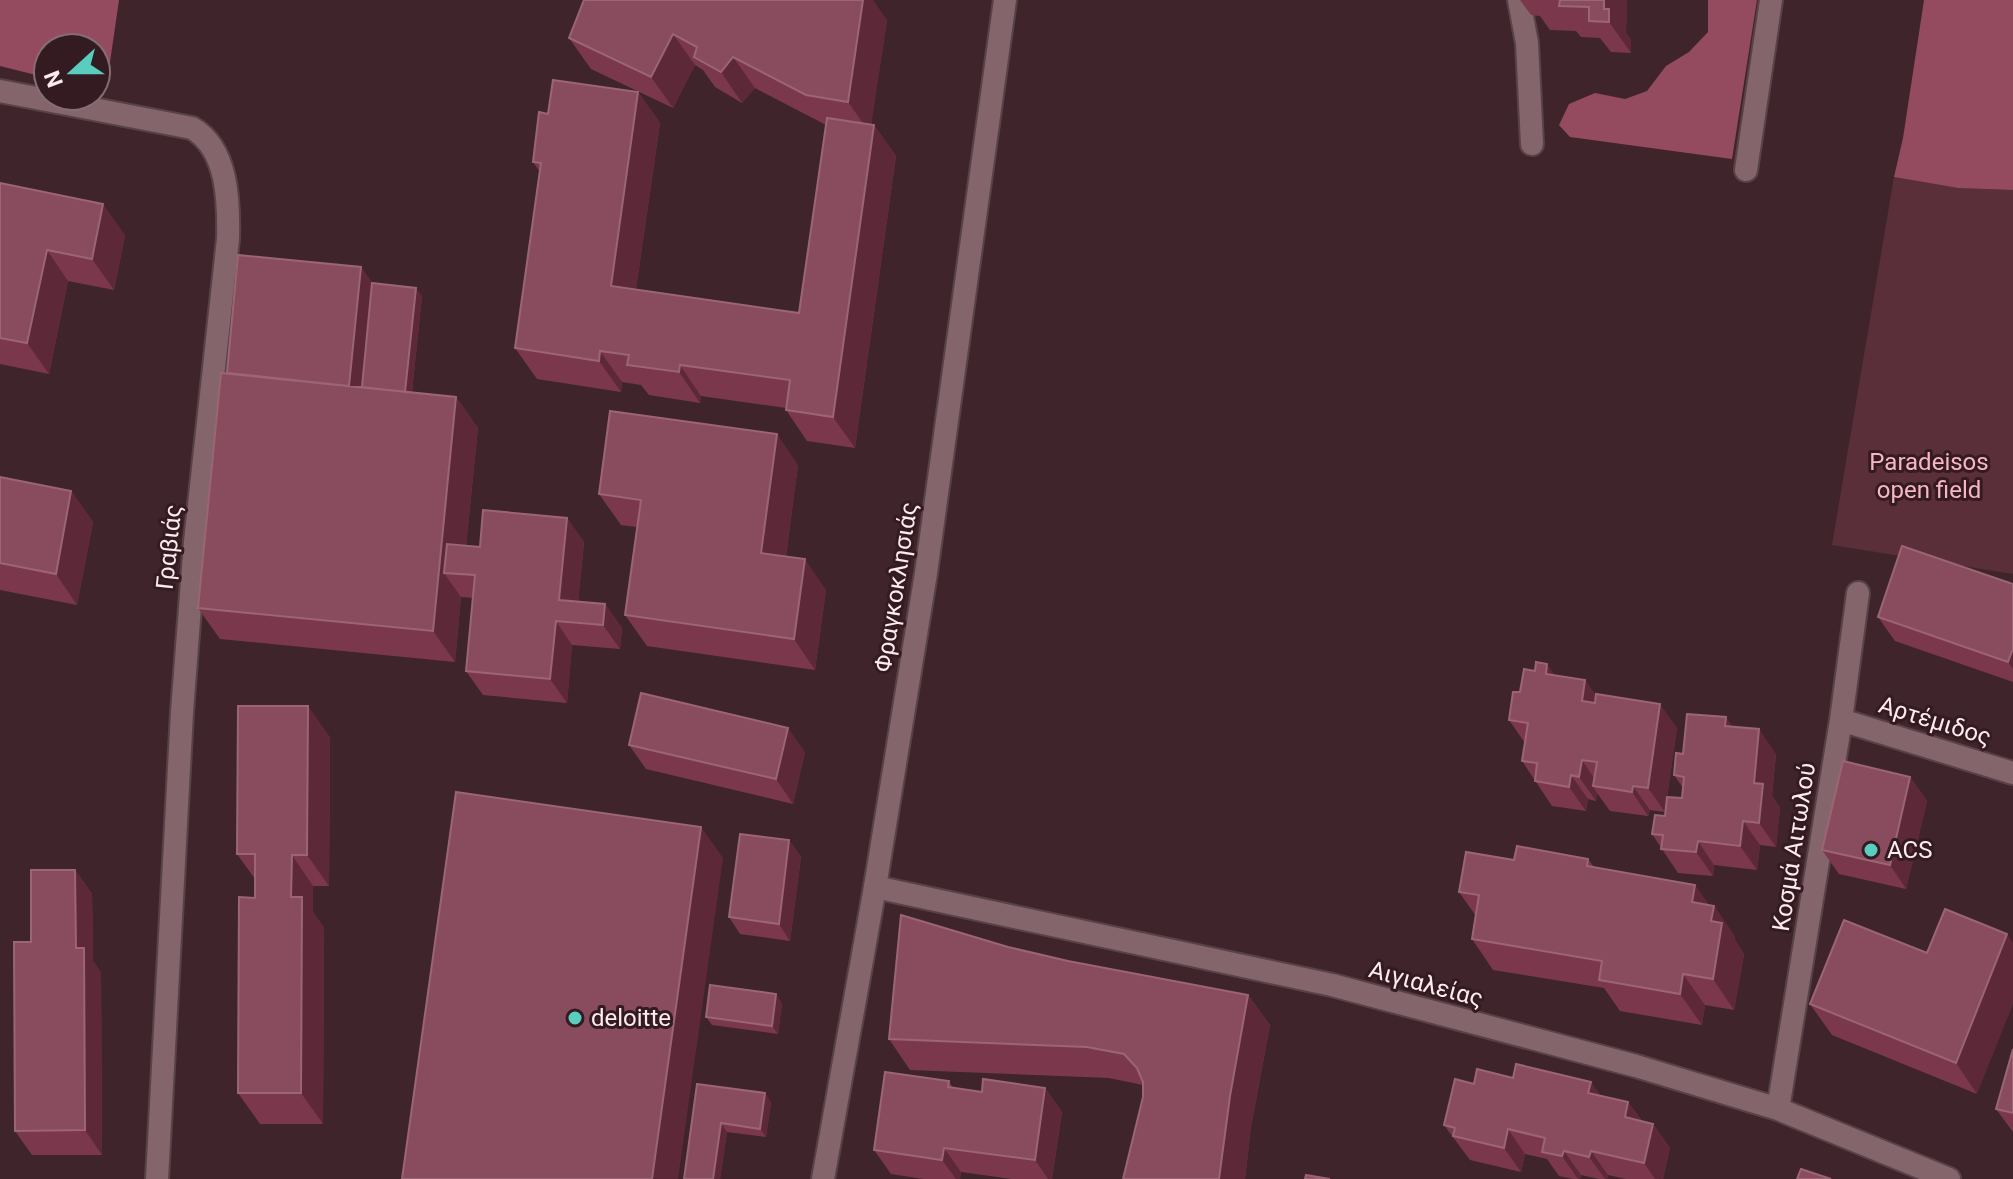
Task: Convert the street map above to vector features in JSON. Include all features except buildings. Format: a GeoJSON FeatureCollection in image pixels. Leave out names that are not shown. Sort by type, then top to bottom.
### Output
{"type":"FeatureCollection","features":[{"type":"Feature","properties":{"kind":"street","name":"Φραγκοκλησιάς"},"geometry":{"type":"LineString","coordinates":[[823,1179],[926,573],[1005,0]]}},
{"type":"Feature","properties":{"kind":"street"},"geometry":{"type":"LineString","coordinates":[[1519,0],[1527,43],[1532,144]]}},
{"type":"Feature","properties":{"kind":"street"},"geometry":{"type":"LineString","coordinates":[[1746,170],[1771,0]]}},
{"type":"Feature","properties":{"kind":"street","name":"Γραβιάς"},"geometry":{"type":"LineString","coordinates":[[0,91],[192,128],[210,143],[218,156],[226,195],[228,239],[195,542],[182,712],[157,1179]]}},
{"type":"Feature","properties":{"kind":"street","name":"Κοσμά Αιτωλού"},"geometry":{"type":"LineString","coordinates":[[1778,1109],[1841,720],[1858,593]]}},
{"type":"Feature","properties":{"kind":"street","name":"Αρτέμιδος"},"geometry":{"type":"LineString","coordinates":[[1841,720],[2013,773]]}},
{"type":"Feature","properties":{"kind":"street","name":"Αιγιαλείας"},"geometry":{"type":"LineString","coordinates":[[875,887],[1223,959],[1636,1066],[1778,1109],[1949,1179]]}},
{"type":"Feature","properties":{"kind":"green space","name":"Paradeisos open field"},"geometry":{"type":"Polygon","coordinates":[[[1894,177],[1958,188],[2013,190],[2013,574],[1832,545],[1894,177]]]}},
{"type":"Feature","properties":{"kind":"shaded area"},"geometry":{"type":"Polygon","coordinates":[[[0,0],[119,0],[112,48],[112,32],[32,32],[32,74],[0,66],[0,0]]]}},
{"type":"Feature","properties":{"kind":"shaded area"},"geometry":{"type":"Polygon","coordinates":[[[1708,0],[1757,0],[1732,159],[1570,137],[1559,125],[1569,104],[1595,93],[1625,99],[1647,91],[1666,66],[1689,52],[1708,32],[1708,0]]]}},
{"type":"Feature","properties":{"kind":"shaded area"},"geometry":{"type":"Polygon","coordinates":[[[1924,0],[2013,0],[2013,190],[1958,188],[1894,177],[1924,0]]]}},
{"type":"Feature","properties":{"kind":"place","name":"ACS"},"geometry":{"type":"Point","coordinates":[1871,850]}},
{"type":"Feature","properties":{"kind":"place","name":"deloitte"},"geometry":{"type":"Point","coordinates":[575,1018]}}]}
